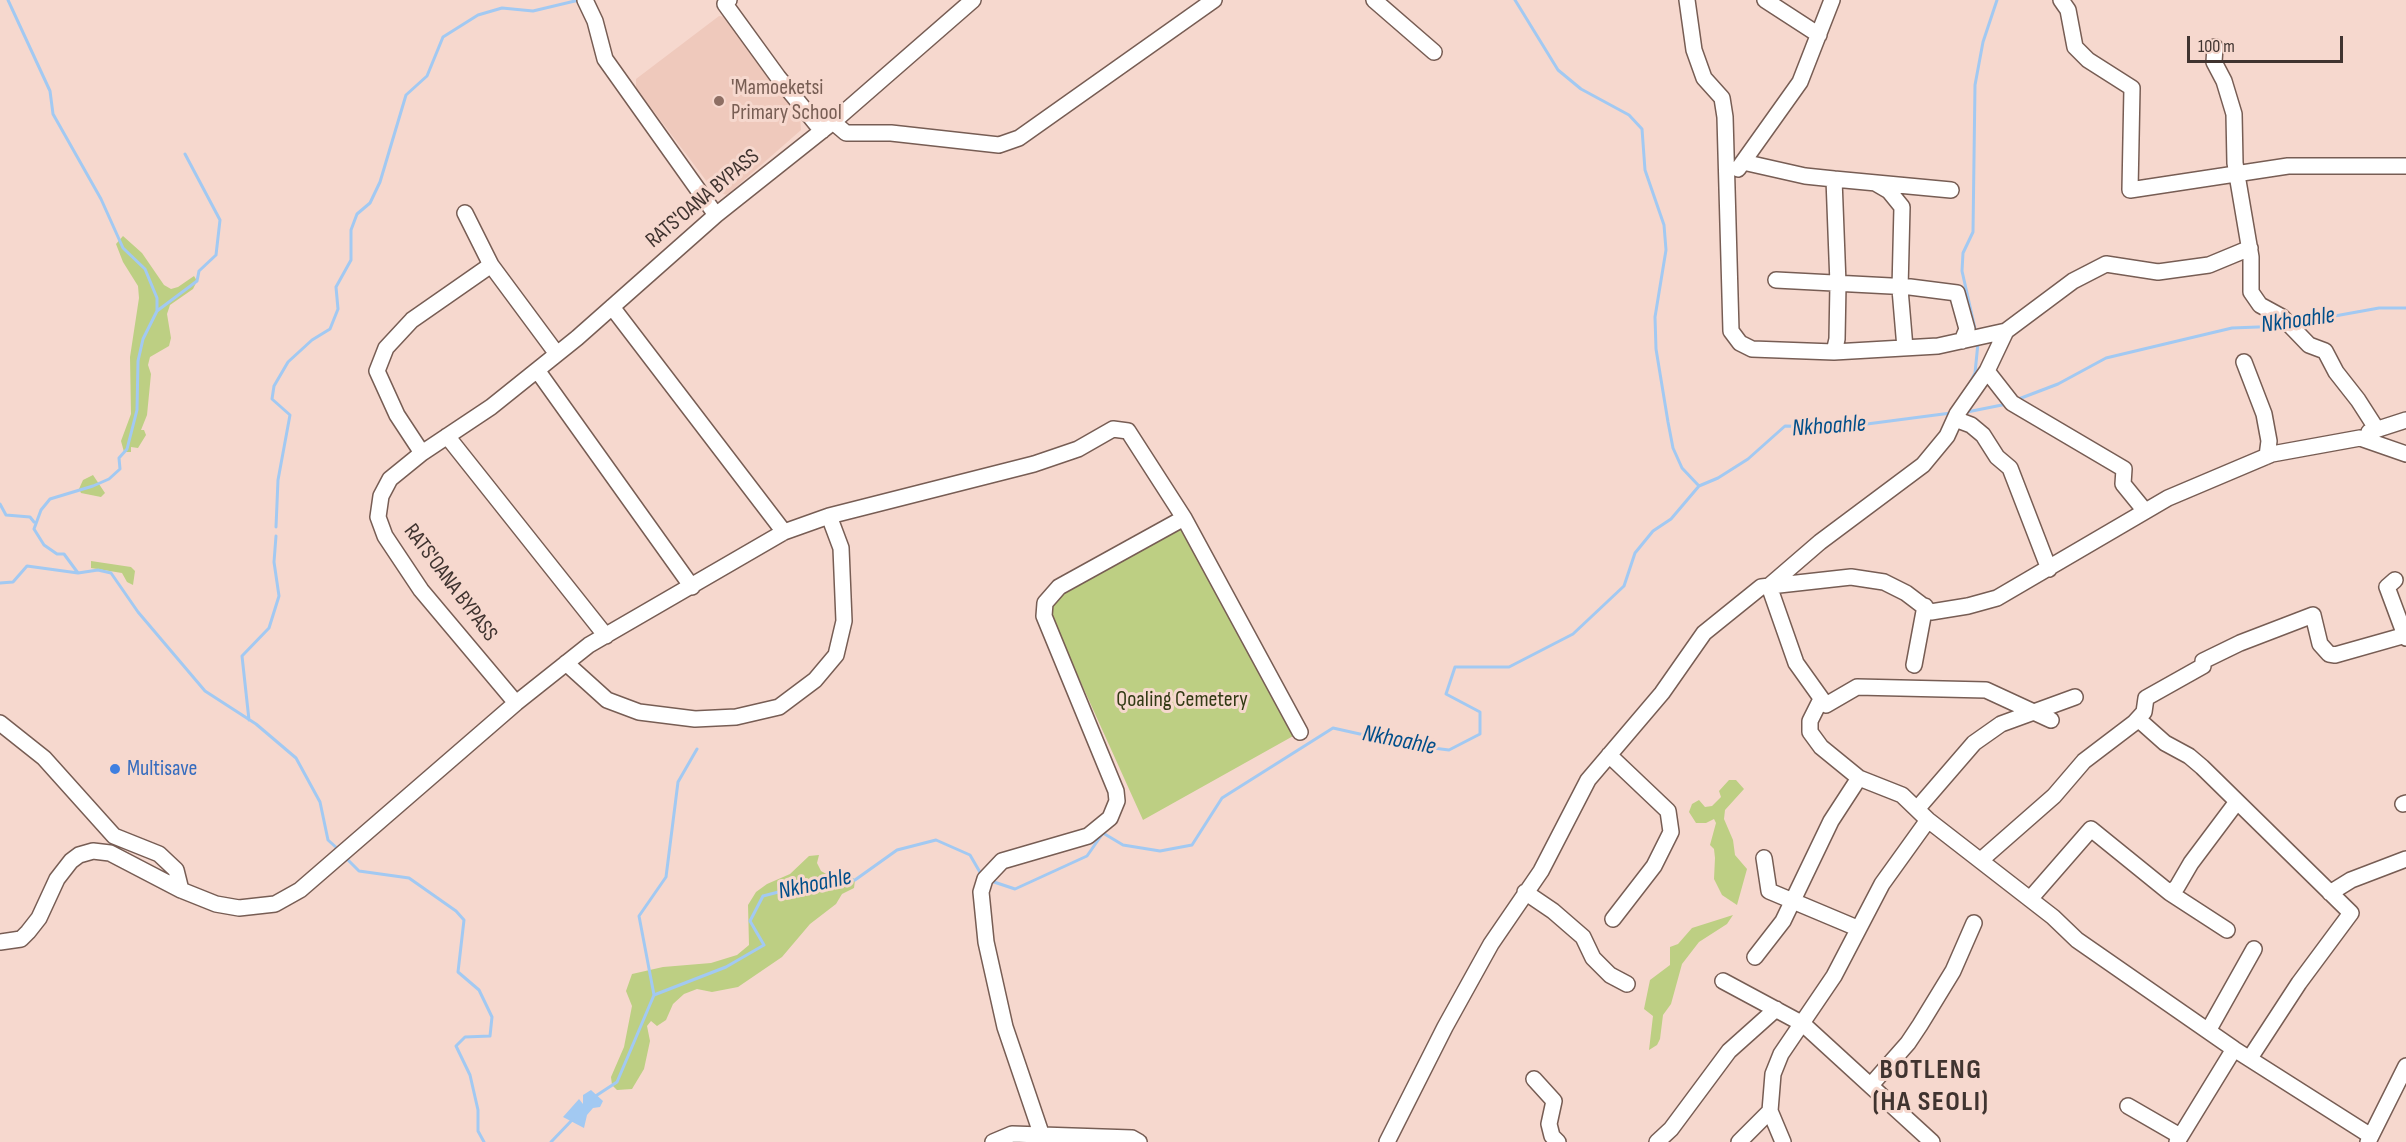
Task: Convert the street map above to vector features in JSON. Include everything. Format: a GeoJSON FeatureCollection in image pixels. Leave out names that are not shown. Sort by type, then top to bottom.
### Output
{"type":"FeatureCollection","features":[{"type":"Feature","properties":{"kind":"street"},"geometry":{"type":"LineString","coordinates":[[585,0],[595,21],[605,59],[716,215]]}},
{"type":"Feature","properties":{"kind":"street"},"geometry":{"type":"LineString","coordinates":[[729,0],[726,4],[778,77],[827,126],[846,133],[891,133],[999,145],[1019,138],[1214,0]]}},
{"type":"Feature","properties":{"kind":"street","name":"RATS'OANA BYPASS"},"geometry":{"type":"LineString","coordinates":[[516,703],[421,590],[385,536],[378,517],[381,496],[390,479],[422,453],[491,407],[557,354],[716,215],[827,126],[956,5],[973,0]]}},
{"type":"Feature","properties":{"kind":"street"},"geometry":{"type":"LineString","coordinates":[[1374,0],[1434,52]]}},
{"type":"Feature","properties":{"kind":"street"},"geometry":{"type":"LineString","coordinates":[[1687,0],[1694,50],[1704,78],[1722,98],[1728,184],[1731,331],[1740,343],[1752,349],[1834,352],[1938,346],[2006,331],[2073,281],[2106,264],[2148,271],[2167,271],[2209,265],[2250,248]]}},
{"type":"Feature","properties":{"kind":"street"},"geometry":{"type":"LineString","coordinates":[[1765,0],[1819,35]]}},
{"type":"Feature","properties":{"kind":"street"},"geometry":{"type":"LineString","coordinates":[[1728,184],[1800,82],[1832,0]]}},
{"type":"Feature","properties":{"kind":"street"},"geometry":{"type":"LineString","coordinates":[[2061,0],[2068,10],[2075,47],[2088,60],[2132,88],[2130,190],[2288,166],[2406,166]]}},
{"type":"Feature","properties":{"kind":"street"},"geometry":{"type":"LineString","coordinates":[[2215,47],[2214,62],[2224,81],[2234,114],[2237,174],[2250,248],[2251,292],[2260,305],[2282,317],[2309,345],[2325,351],[2336,372],[2358,399],[2376,428]]}},
{"type":"Feature","properties":{"kind":"street"},"geometry":{"type":"LineString","coordinates":[[1743,162],[1805,176],[1859,179],[1877,184],[1889,191],[1902,207],[1900,289],[1905,348]]}},
{"type":"Feature","properties":{"kind":"street"},"geometry":{"type":"LineString","coordinates":[[1834,179],[1838,284],[1837,339],[1834,352]]}},
{"type":"Feature","properties":{"kind":"street"},"geometry":{"type":"LineString","coordinates":[[1877,184],[1918,184],[1951,190]]}},
{"type":"Feature","properties":{"kind":"street"},"geometry":{"type":"LineString","coordinates":[[465,213],[491,265],[557,354]]}},
{"type":"Feature","properties":{"kind":"street"},"geometry":{"type":"LineString","coordinates":[[422,453],[397,415],[377,371],[386,348],[412,320],[491,265]]}},
{"type":"Feature","properties":{"kind":"street"},"geometry":{"type":"LineString","coordinates":[[1776,280],[1957,294],[1967,329],[1962,341]]}},
{"type":"Feature","properties":{"kind":"street"},"geometry":{"type":"LineString","coordinates":[[612,307],[784,532]]}},
{"type":"Feature","properties":{"kind":"street"},"geometry":{"type":"LineString","coordinates":[[1769,586],[1820,542],[1923,465],[1947,436],[1955,419],[1987,371],[2006,331]]}},
{"type":"Feature","properties":{"kind":"street"},"geometry":{"type":"LineString","coordinates":[[2244,362],[2264,414],[2268,441],[2267,456]]}},
{"type":"Feature","properties":{"kind":"street"},"geometry":{"type":"LineString","coordinates":[[537,370],[692,587]]}},
{"type":"Feature","properties":{"kind":"street"},"geometry":{"type":"LineString","coordinates":[[1987,371],[2012,403],[2124,469],[2123,484],[2145,511]]}},
{"type":"Feature","properties":{"kind":"street"},"geometry":{"type":"LineString","coordinates":[[1955,419],[1971,425],[1983,435],[1996,457],[2010,468],[2049,569]]}},
{"type":"Feature","properties":{"kind":"street"},"geometry":{"type":"LineString","coordinates":[[1387,1142],[1445,1027],[1491,944],[1540,872],[1588,780],[1662,693],[1704,633],[1761,587],[1851,577],[1884,582],[1925,606],[1931,612],[1988,601],[2049,569],[2168,498],[2267,456],[2360,438],[2376,428],[2406,420]]}},
{"type":"Feature","properties":{"kind":"street"},"geometry":{"type":"LineString","coordinates":[[0,942],[21,939],[39,918],[57,879],[79,855],[93,851],[110,853],[181,890],[216,904],[239,908],[275,904],[300,890],[516,703],[566,663],[606,636],[784,532],[829,516],[1034,464],[1078,449],[1113,429],[1128,431],[1184,518],[1300,732]]}},
{"type":"Feature","properties":{"kind":"street"},"geometry":{"type":"LineString","coordinates":[[447,436],[606,636]]}},
{"type":"Feature","properties":{"kind":"street"},"geometry":{"type":"LineString","coordinates":[[2360,438],[2406,454]]}},
{"type":"Feature","properties":{"kind":"street"},"geometry":{"type":"LineString","coordinates":[[566,663],[606,700],[639,712],[695,719],[726,718],[779,707],[815,680],[836,656],[844,621],[841,548],[829,516]]}},
{"type":"Feature","properties":{"kind":"street"},"geometry":{"type":"LineString","coordinates":[[1042,1136],[1005,1028],[986,942],[981,892],[985,879],[1002,861],[1088,836],[1110,818],[1117,801],[1116,791],[1044,616],[1045,603],[1059,586],[1184,518]]}},
{"type":"Feature","properties":{"kind":"street"},"geometry":{"type":"LineString","coordinates":[[1981,860],[2054,796],[2084,761],[2138,719],[2144,712],[2146,698],[2203,666],[2203,661],[2240,643],[2313,615],[2320,644],[2329,654],[2335,655],[2406,636],[2387,587],[2395,580]]}},
{"type":"Feature","properties":{"kind":"street"},"geometry":{"type":"LineString","coordinates":[[1769,586],[1796,663],[1826,705],[1857,687],[1986,690],[2051,720]]}},
{"type":"Feature","properties":{"kind":"street"},"geometry":{"type":"LineString","coordinates":[[1914,665],[1925,606]]}},
{"type":"Feature","properties":{"kind":"street"},"geometry":{"type":"LineString","coordinates":[[1783,1142],[1770,1111],[1773,1074],[1781,1054],[1834,976],[1881,884],[1923,814],[1974,743],[2001,724],[2075,697]]}},
{"type":"Feature","properties":{"kind":"street"},"geometry":{"type":"LineString","coordinates":[[1821,699],[1810,721],[1810,732],[1821,747],[1859,778],[1902,795],[2078,940],[2234,1049],[2369,1139],[2406,1066]]}},
{"type":"Feature","properties":{"kind":"street"},"geometry":{"type":"LineString","coordinates":[[2138,719],[2165,743],[2189,756],[2351,913],[2299,983],[2250,1058]]}},
{"type":"Feature","properties":{"kind":"street"},"geometry":{"type":"LineString","coordinates":[[0,723],[44,758],[114,836],[159,854],[177,870],[181,890]]}},
{"type":"Feature","properties":{"kind":"street"},"geometry":{"type":"LineString","coordinates":[[1609,755],[1668,811],[1671,832],[1654,866],[1613,919]]}},
{"type":"Feature","properties":{"kind":"street"},"geometry":{"type":"LineString","coordinates":[[1755,957],[1775,933],[1793,902],[1831,822],[1859,778]]}},
{"type":"Feature","properties":{"kind":"street"},"geometry":{"type":"LineString","coordinates":[[2170,893],[2177,887],[2191,863],[2236,803]]}},
{"type":"Feature","properties":{"kind":"street"},"geometry":{"type":"LineString","coordinates":[[2030,899],[2091,829],[2170,893],[2227,930]]}},
{"type":"Feature","properties":{"kind":"street"},"geometry":{"type":"LineString","coordinates":[[1764,858],[1769,891],[1857,928]]}},
{"type":"Feature","properties":{"kind":"street"},"geometry":{"type":"LineString","coordinates":[[2330,893],[2351,880],[2406,859]]}},
{"type":"Feature","properties":{"kind":"street"},"geometry":{"type":"LineString","coordinates":[[1525,892],[1553,911],[1583,937],[1593,958],[1610,975],[1627,984]]}},
{"type":"Feature","properties":{"kind":"street"},"geometry":{"type":"LineString","coordinates":[[1871,1085],[1908,1043],[1920,1025],[1953,971],[1974,923]]}},
{"type":"Feature","properties":{"kind":"street"},"geometry":{"type":"LineString","coordinates":[[2208,1030],[2254,949]]}},
{"type":"Feature","properties":{"kind":"street"},"geometry":{"type":"LineString","coordinates":[[1723,981],[1803,1024],[1932,1142]]}},
{"type":"Feature","properties":{"kind":"street"},"geometry":{"type":"LineString","coordinates":[[1657,1142],[1671,1129],[1729,1051],[1776,1008]]}},
{"type":"Feature","properties":{"kind":"street"},"geometry":{"type":"LineString","coordinates":[[2128,1106],[2179,1139],[2234,1049]]}},
{"type":"Feature","properties":{"kind":"street"},"geometry":{"type":"LineString","coordinates":[[1534,1079],[1554,1101],[1549,1124],[1552,1136],[1558,1142]]}},
{"type":"Feature","properties":{"kind":"street"},"geometry":{"type":"LineString","coordinates":[[1739,1142],[1770,1111]]}},
{"type":"Feature","properties":{"kind":"street"},"geometry":{"type":"LineString","coordinates":[[993,1142],[1012,1134],[1091,1140],[1132,1138],[1139,1142]]}},
{"type":"Feature","properties":{"kind":"shaded area","name":"'Mamoeketsi Primary School"},"geometry":{"type":"Polygon","coordinates":[[[719,16],[728,17],[800,115],[801,130],[727,195],[714,191],[636,88],[636,79],[719,16]]]}},
{"type":"Feature","properties":{"kind":"green space"},"geometry":{"type":"Polygon","coordinates":[[[123,236],[142,253],[164,285],[171,289],[178,287],[194,276],[197,281],[193,289],[170,305],[167,314],[171,338],[169,346],[150,357],[148,365],[151,374],[147,415],[141,430],[144,430],[146,435],[138,448],[131,447],[131,452],[124,452],[121,441],[131,414],[130,357],[139,298],[138,286],[123,262],[116,244],[123,236]]]}},
{"type":"Feature","properties":{"kind":"green space"},"geometry":{"type":"Polygon","coordinates":[[[93,475],[105,493],[101,497],[81,493],[79,489],[83,480],[93,475]]]}},
{"type":"Feature","properties":{"kind":"green space","name":"Qoaling Cemetery"},"geometry":{"type":"Polygon","coordinates":[[[1184,518],[1295,735],[1143,820],[1045,603],[1184,518]]]}},
{"type":"Feature","properties":{"kind":"green space"},"geometry":{"type":"Polygon","coordinates":[[[91,561],[131,567],[135,571],[133,585],[127,582],[122,573],[91,568],[91,561]]]}},
{"type":"Feature","properties":{"kind":"green space"},"geometry":{"type":"Polygon","coordinates":[[[1729,780],[1736,780],[1744,789],[1725,810],[1724,819],[1733,840],[1735,855],[1747,869],[1737,905],[1722,895],[1714,879],[1714,849],[1710,845],[1716,823],[1714,819],[1706,823],[1696,823],[1689,812],[1692,804],[1699,800],[1705,807],[1712,806],[1721,797],[1719,791],[1729,780]]]}},
{"type":"Feature","properties":{"kind":"green space"},"geometry":{"type":"Polygon","coordinates":[[[819,855],[817,863],[821,871],[828,875],[846,871],[855,880],[854,888],[842,894],[836,904],[810,924],[782,957],[738,987],[712,992],[697,989],[684,994],[673,1004],[666,1020],[657,1026],[651,1021],[647,1026],[650,1041],[644,1069],[632,1089],[617,1090],[612,1085],[611,1077],[624,1047],[632,1006],[626,991],[632,974],[663,967],[711,963],[737,955],[749,945],[748,905],[756,892],[767,884],[790,874],[809,856],[819,855]]]}},
{"type":"Feature","properties":{"kind":"green space"},"geometry":{"type":"Polygon","coordinates":[[[1733,915],[1727,924],[1699,942],[1682,964],[1671,1004],[1663,1015],[1660,1039],[1657,1045],[1649,1050],[1653,1016],[1644,1009],[1650,980],[1670,965],[1670,947],[1678,944],[1692,928],[1733,915]]]}},
{"type":"Feature","properties":{"kind":"water"},"geometry":{"type":"Polygon","coordinates":[[[591,1090],[603,1101],[600,1107],[593,1108],[587,1115],[584,1128],[563,1117],[579,1099],[583,1104],[583,1095],[591,1090]]]}},
{"type":"Feature","properties":{"kind":"waterway"},"geometry":{"type":"LineString","coordinates":[[8,0],[50,91],[53,114],[101,199],[123,248],[145,269],[157,298],[157,311],[143,339],[138,361],[137,410],[127,449],[119,458],[120,469],[109,479],[93,486],[50,499],[41,510],[34,529],[44,545],[57,554],[64,554],[78,573],[98,570],[111,573],[138,612],[205,691],[256,724],[296,758],[320,802],[328,840],[339,850]]}},
{"type":"Feature","properties":{"kind":"waterway"},"geometry":{"type":"LineString","coordinates":[[276,527],[278,480],[290,415],[272,399],[274,386],[288,362],[312,340],[330,329],[338,309],[336,287],[351,260],[351,230],[357,214],[370,203],[380,182],[406,95],[427,76],[443,37],[478,15],[502,8],[533,11],[579,0]]}},
{"type":"Feature","properties":{"kind":"waterway"},"geometry":{"type":"LineString","coordinates":[[1515,0],[1558,70],[1581,89],[1629,115],[1642,129],[1645,170],[1664,225],[1666,250],[1655,317],[1656,349],[1673,448],[1682,468],[1699,486]]}},
{"type":"Feature","properties":{"kind":"waterway"},"geometry":{"type":"LineString","coordinates":[[1976,333],[1962,271],[1963,253],[1973,232],[1975,85],[1983,42],[1997,0]]}},
{"type":"Feature","properties":{"kind":"waterway"},"geometry":{"type":"LineString","coordinates":[[157,311],[197,281],[199,271],[216,255],[220,220],[185,154]]}},
{"type":"Feature","properties":{"kind":"waterway","name":"Nkhoahle"},"geometry":{"type":"LineString","coordinates":[[2296,323],[2379,308],[2406,308]]}},
{"type":"Feature","properties":{"kind":"waterway","name":"Nkhoahle"},"geometry":{"type":"LineString","coordinates":[[2016,400],[2058,384],[2106,358],[2232,328],[2284,326]]}},
{"type":"Feature","properties":{"kind":"waterway"},"geometry":{"type":"LineString","coordinates":[[1970,383],[1975,373],[1978,343]]}},
{"type":"Feature","properties":{"kind":"waterway","name":"Nkhoahle"},"geometry":{"type":"LineString","coordinates":[[1967,412],[2007,404]]}},
{"type":"Feature","properties":{"kind":"waterway","name":"Nkhoahle"},"geometry":{"type":"LineString","coordinates":[[991,881],[1015,889],[1087,856],[1103,833],[1123,845],[1160,851],[1192,845],[1222,798],[1333,728],[1409,745],[1449,750],[1480,734],[1480,712],[1446,694],[1455,667],[1509,667],[1573,634],[1624,586],[1635,553],[1653,531],[1671,519],[1699,486],[1718,478],[1748,459],[1785,426],[1844,427],[1951,413]]}},
{"type":"Feature","properties":{"kind":"waterway"},"geometry":{"type":"LineString","coordinates":[[0,504],[6,515],[30,517],[34,522]]}},
{"type":"Feature","properties":{"kind":"waterway"},"geometry":{"type":"LineString","coordinates":[[249,720],[242,656],[269,628],[279,596],[274,562],[276,536]]}},
{"type":"Feature","properties":{"kind":"waterway"},"geometry":{"type":"LineString","coordinates":[[0,583],[13,582],[27,566],[78,573]]}},
{"type":"Feature","properties":{"kind":"waterway"},"geometry":{"type":"LineString","coordinates":[[654,995],[639,916],[666,877],[678,782],[697,749]]}},
{"type":"Feature","properties":{"kind":"waterway","name":"Nkhoahle"},"geometry":{"type":"LineString","coordinates":[[591,1099],[617,1082],[654,995],[726,967],[764,945],[750,921],[763,896],[825,880],[855,880],[897,850],[936,840],[970,855],[981,874]]}},
{"type":"Feature","properties":{"kind":"waterway"},"geometry":{"type":"LineString","coordinates":[[345,857],[359,871],[409,878],[456,911],[464,920],[458,972],[479,990],[492,1017],[490,1036],[465,1037],[456,1046],[470,1075],[478,1110],[478,1131],[484,1142]]}},
{"type":"Feature","properties":{"kind":"waterway","name":"Nkhoahle"},"geometry":{"type":"LineString","coordinates":[[551,1142],[573,1119]]}},
{"type":"Feature","properties":{"kind":"place","name":"'Mamoeketsi Primary School"},"geometry":{"type":"Point","coordinates":[719,101]}},
{"type":"Feature","properties":{"kind":"place","name":"Multisave"},"geometry":{"type":"Point","coordinates":[115,769]}},
{"type":"Feature","properties":{"kind":"district","name":"BOTLENG (HA SEOLI)"},"geometry":{"type":"Point","coordinates":[1931,1087]}}]}
